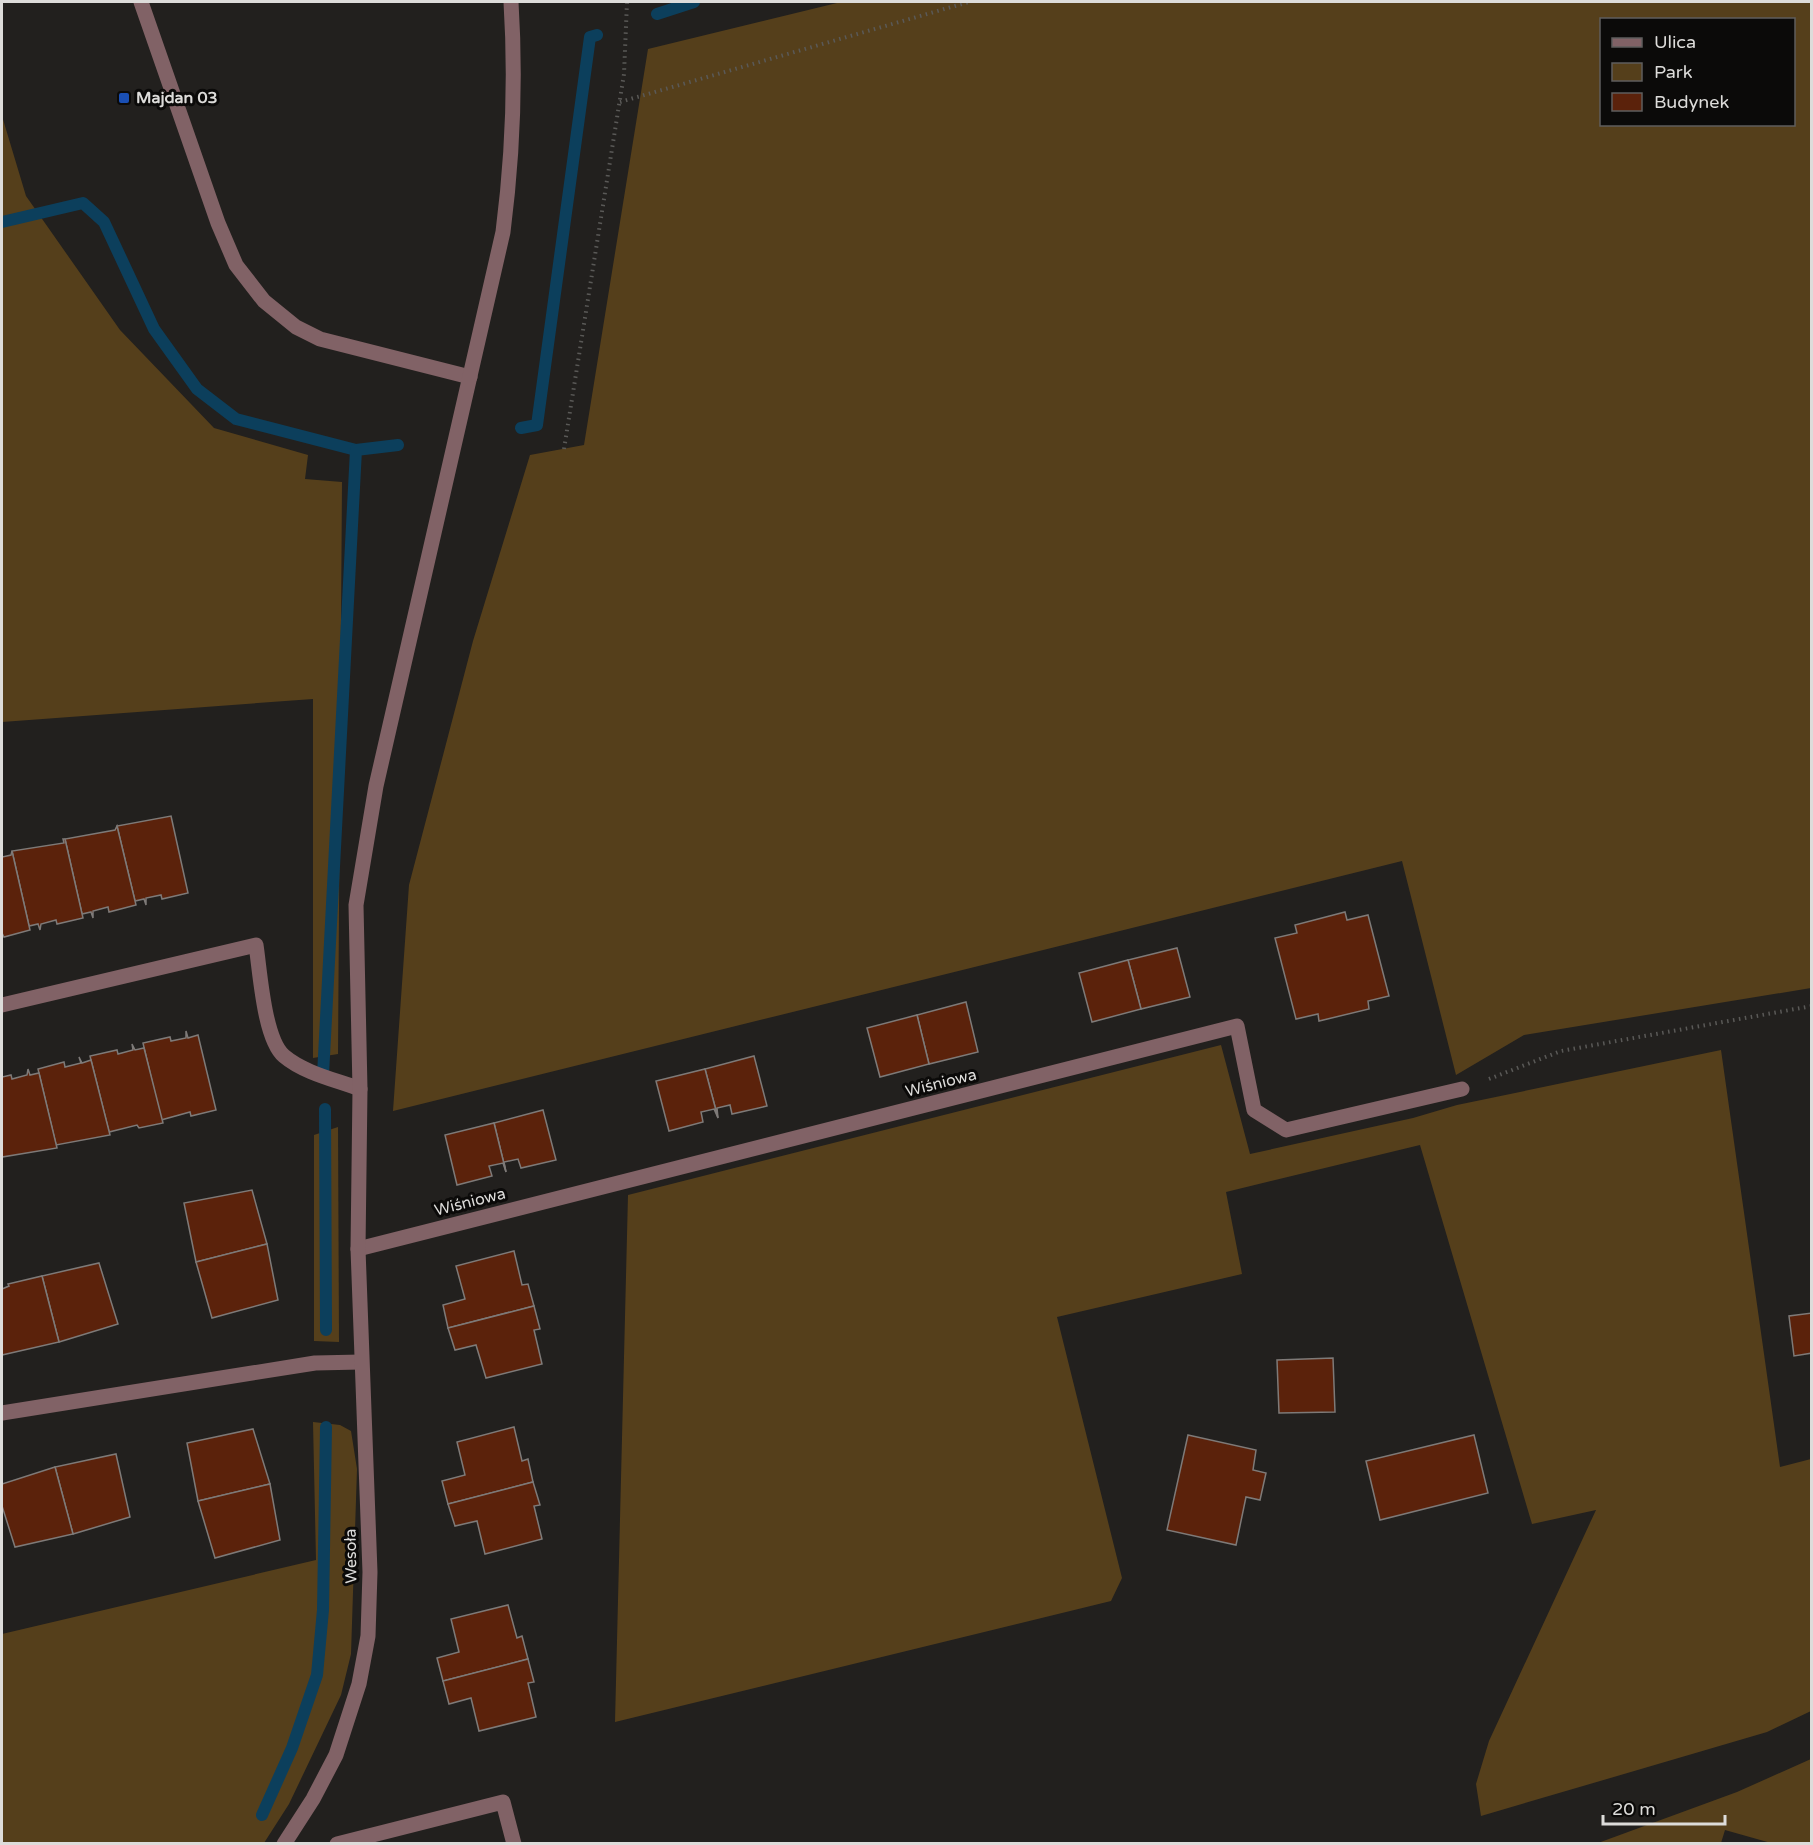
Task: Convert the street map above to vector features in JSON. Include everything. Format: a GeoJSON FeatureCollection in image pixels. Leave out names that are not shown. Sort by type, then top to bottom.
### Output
{"type":"FeatureCollection","features":[{"type":"Feature","properties":{"kind":"street"},"geometry":{"type":"LineString","coordinates":[[141,2],[218,223],[236,265],[264,301],[296,327],[320,339],[471,377]]}},
{"type":"Feature","properties":{"kind":"street","name":"Wesoła"},"geometry":{"type":"LineString","coordinates":[[284,1844],[313,1799],[336,1755],[359,1684],[368,1636],[370,1572],[358,1249],[360,1089],[356,905],[376,786],[504,232],[512,165],[515,86],[511,2]]}},
{"type":"Feature","properties":{"kind":"street"},"geometry":{"type":"LineString","coordinates":[[2,1005],[256,945],[275,1048],[296,1065],[360,1089]]}},
{"type":"Feature","properties":{"kind":"street","name":"Wiśniowa"},"geometry":{"type":"LineString","coordinates":[[358,1249],[1238,1026],[1254,1110],[1286,1130],[1462,1089]]}},
{"type":"Feature","properties":{"kind":"street"},"geometry":{"type":"LineString","coordinates":[[2,1413],[315,1363],[361,1362]]}},
{"type":"Feature","properties":{"kind":"street"},"geometry":{"type":"LineString","coordinates":[[337,1844],[503,1802],[514,1844]]}},
{"type":"Feature","properties":{"kind":"path"},"geometry":{"type":"LineString","coordinates":[[564,448],[624,74],[627,2]]}},
{"type":"Feature","properties":{"kind":"path"},"geometry":{"type":"LineString","coordinates":[[620,102],[969,2]]}},
{"type":"Feature","properties":{"kind":"path"},"geometry":{"type":"LineString","coordinates":[[1462,1089],[1561,1051],[1812,1006]]}},
{"type":"Feature","properties":{"kind":"green space"},"geometry":{"type":"Polygon","coordinates":[[[841,2],[1811,2],[1811,988],[1524,1035],[1456,1075],[1402,861],[393,1111],[409,885],[473,641],[530,455],[584,445],[648,49],[841,2]]]}},
{"type":"Feature","properties":{"kind":"green space"},"geometry":{"type":"Polygon","coordinates":[[[2,116],[26,196],[120,330],[214,428],[308,455],[305,479],[342,482],[338,1054],[313,1058],[313,699],[2,722],[2,116]]]}},
{"type":"Feature","properties":{"kind":"green space"},"geometry":{"type":"Polygon","coordinates":[[[1221,1045],[1250,1154],[1413,1118],[1457,1105],[1721,1050],[1780,1467],[1811,1459],[1811,1711],[1767,1732],[1481,1816],[1476,1784],[1489,1741],[1596,1510],[1532,1524],[1420,1145],[1226,1192],[1242,1274],[1057,1317],[1122,1578],[1111,1601],[615,1722],[628,1195],[1221,1045]]]}},
{"type":"Feature","properties":{"kind":"green space"},"geometry":{"type":"Polygon","coordinates":[[[338,1127],[339,1342],[314,1341],[314,1135],[338,1127]]]}},
{"type":"Feature","properties":{"kind":"green space"},"geometry":{"type":"Polygon","coordinates":[[[313,1422],[340,1425],[351,1431],[357,1469],[351,1654],[341,1695],[289,1804],[264,1843],[2,1843],[2,1634],[316,1560],[313,1422]]]}},
{"type":"Feature","properties":{"kind":"green space"},"geometry":{"type":"Polygon","coordinates":[[[1811,1759],[1811,1843],[1771,1843],[1725,1830],[1721,1843],[1598,1843],[1737,1792],[1811,1759]]]}},
{"type":"Feature","properties":{"kind":"building"},"geometry":{"type":"Polygon","coordinates":[[[171,816],[188,893],[162,899],[161,895],[146,898],[146,905],[144,899],[135,901],[117,826],[171,816]]]}},
{"type":"Feature","properties":{"kind":"building"},"geometry":{"type":"Polygon","coordinates":[[[117,826],[136,905],[109,912],[108,907],[93,911],[93,918],[91,912],[82,914],[65,839],[115,830],[117,826]]]}},
{"type":"Feature","properties":{"kind":"building"},"geometry":{"type":"Polygon","coordinates":[[[63,839],[65,839],[83,918],[57,924],[56,920],[41,924],[40,930],[38,924],[29,926],[12,851],[64,843],[63,839]]]}},
{"type":"Feature","properties":{"kind":"building"},"geometry":{"type":"Polygon","coordinates":[[[12,851],[30,930],[4,937],[2,933],[2,857],[11,855],[12,851]]]}},
{"type":"Feature","properties":{"kind":"building"},"geometry":{"type":"Polygon","coordinates":[[[1345,912],[1347,920],[1368,915],[1389,996],[1368,1001],[1369,1009],[1319,1021],[1318,1014],[1296,1019],[1275,938],[1297,933],[1295,925],[1345,912]]]}},
{"type":"Feature","properties":{"kind":"building"},"geometry":{"type":"Polygon","coordinates":[[[1177,948],[1190,997],[1141,1009],[1128,960],[1177,948]]]}},
{"type":"Feature","properties":{"kind":"building"},"geometry":{"type":"Polygon","coordinates":[[[1128,960],[1141,1009],[1092,1022],[1079,973],[1128,960]]]}},
{"type":"Feature","properties":{"kind":"building"},"geometry":{"type":"Polygon","coordinates":[[[966,1002],[978,1052],[929,1064],[917,1015],[966,1002]]]}},
{"type":"Feature","properties":{"kind":"building"},"geometry":{"type":"Polygon","coordinates":[[[917,1015],[929,1064],[880,1077],[867,1028],[917,1015]]]}},
{"type":"Feature","properties":{"kind":"building"},"geometry":{"type":"Polygon","coordinates":[[[186,1031],[188,1038],[198,1035],[216,1110],[191,1116],[190,1112],[161,1120],[143,1043],[170,1037],[171,1041],[186,1038],[186,1031]]]}},
{"type":"Feature","properties":{"kind":"building"},"geometry":{"type":"Polygon","coordinates":[[[132,1044],[135,1050],[144,1048],[163,1123],[139,1128],[137,1125],[109,1132],[90,1056],[117,1050],[118,1054],[133,1050],[132,1044]]]}},
{"type":"Feature","properties":{"kind":"building"},"geometry":{"type":"Polygon","coordinates":[[[754,1056],[767,1106],[732,1114],[730,1105],[717,1108],[718,1118],[705,1069],[754,1056]]]}},
{"type":"Feature","properties":{"kind":"building"},"geometry":{"type":"Polygon","coordinates":[[[79,1057],[82,1063],[91,1060],[110,1135],[56,1145],[38,1069],[64,1062],[65,1067],[81,1063],[79,1057]]]}},
{"type":"Feature","properties":{"kind":"building"},"geometry":{"type":"Polygon","coordinates":[[[28,1069],[30,1075],[39,1073],[57,1148],[2,1157],[2,1077],[11,1075],[12,1079],[27,1075],[28,1069]]]}},
{"type":"Feature","properties":{"kind":"building"},"geometry":{"type":"Polygon","coordinates":[[[705,1069],[718,1118],[714,1109],[701,1112],[703,1122],[669,1131],[656,1081],[705,1069]]]}},
{"type":"Feature","properties":{"kind":"building"},"geometry":{"type":"Polygon","coordinates":[[[543,1110],[556,1160],[521,1168],[518,1159],[504,1162],[506,1172],[494,1123],[543,1110]]]}},
{"type":"Feature","properties":{"kind":"building"},"geometry":{"type":"Polygon","coordinates":[[[494,1123],[506,1172],[503,1163],[489,1166],[492,1176],[457,1185],[445,1135],[494,1123]]]}},
{"type":"Feature","properties":{"kind":"building"},"geometry":{"type":"Polygon","coordinates":[[[252,1190],[267,1244],[196,1262],[184,1203],[252,1190]]]}},
{"type":"Feature","properties":{"kind":"building"},"geometry":{"type":"Polygon","coordinates":[[[267,1244],[278,1300],[212,1318],[196,1262],[267,1244]]]}},
{"type":"Feature","properties":{"kind":"building"},"geometry":{"type":"Polygon","coordinates":[[[514,1251],[522,1285],[528,1284],[534,1306],[448,1328],[443,1305],[465,1299],[456,1266],[514,1251]]]}},
{"type":"Feature","properties":{"kind":"building"},"geometry":{"type":"Polygon","coordinates":[[[99,1263],[118,1324],[59,1342],[42,1276],[99,1263]]]}},
{"type":"Feature","properties":{"kind":"building"},"geometry":{"type":"Polygon","coordinates":[[[42,1276],[59,1342],[2,1355],[2,1289],[9,1286],[8,1284],[42,1276]]]}},
{"type":"Feature","properties":{"kind":"building"},"geometry":{"type":"Polygon","coordinates":[[[534,1306],[540,1329],[534,1330],[542,1364],[486,1378],[476,1345],[455,1350],[448,1328],[534,1306]]]}},
{"type":"Feature","properties":{"kind":"building"},"geometry":{"type":"Polygon","coordinates":[[[1812,1313],[1812,1353],[1794,1356],[1789,1316],[1812,1313]]]}},
{"type":"Feature","properties":{"kind":"building"},"geometry":{"type":"Polygon","coordinates":[[[1333,1358],[1335,1412],[1279,1413],[1277,1360],[1333,1358]]]}},
{"type":"Feature","properties":{"kind":"building"},"geometry":{"type":"Polygon","coordinates":[[[514,1427],[522,1461],[528,1459],[533,1482],[448,1504],[442,1481],[465,1475],[457,1442],[514,1427]]]}},
{"type":"Feature","properties":{"kind":"building"},"geometry":{"type":"Polygon","coordinates":[[[253,1429],[270,1484],[198,1501],[187,1443],[253,1429]]]}},
{"type":"Feature","properties":{"kind":"building"},"geometry":{"type":"Polygon","coordinates":[[[1188,1435],[1256,1450],[1253,1470],[1266,1473],[1260,1500],[1246,1497],[1236,1545],[1167,1530],[1188,1435]]]}},
{"type":"Feature","properties":{"kind":"building"},"geometry":{"type":"Polygon","coordinates":[[[1474,1435],[1488,1493],[1380,1520],[1366,1461],[1474,1435]]]}},
{"type":"Feature","properties":{"kind":"building"},"geometry":{"type":"Polygon","coordinates":[[[116,1454],[130,1517],[73,1534],[55,1467],[116,1454]]]}},
{"type":"Feature","properties":{"kind":"building"},"geometry":{"type":"Polygon","coordinates":[[[55,1467],[73,1534],[15,1547],[2,1506],[2,1484],[55,1467]]]}},
{"type":"Feature","properties":{"kind":"building"},"geometry":{"type":"Polygon","coordinates":[[[533,1482],[540,1505],[534,1506],[542,1539],[485,1554],[477,1521],[455,1526],[448,1504],[533,1482]]]}},
{"type":"Feature","properties":{"kind":"building"},"geometry":{"type":"Polygon","coordinates":[[[270,1484],[280,1540],[215,1558],[198,1501],[270,1484]]]}},
{"type":"Feature","properties":{"kind":"building"},"geometry":{"type":"Polygon","coordinates":[[[508,1605],[517,1638],[522,1636],[528,1659],[443,1681],[437,1658],[459,1652],[451,1619],[508,1605]]]}},
{"type":"Feature","properties":{"kind":"building"},"geometry":{"type":"Polygon","coordinates":[[[528,1659],[534,1682],[528,1683],[536,1717],[479,1731],[471,1698],[449,1704],[443,1681],[528,1659]]]}},
{"type":"Feature","properties":{"kind":"waterway"},"geometry":{"type":"LineString","coordinates":[[657,14],[694,2]]}},
{"type":"Feature","properties":{"kind":"waterway"},"geometry":{"type":"LineString","coordinates":[[521,428],[537,425],[590,37],[597,35]]}},
{"type":"Feature","properties":{"kind":"waterway"},"geometry":{"type":"LineString","coordinates":[[2,222],[83,203],[104,222],[154,329],[197,389],[236,419],[356,450]]}},
{"type":"Feature","properties":{"kind":"waterway"},"geometry":{"type":"LineString","coordinates":[[323,1075],[356,450],[398,445]]}},
{"type":"Feature","properties":{"kind":"waterway"},"geometry":{"type":"LineString","coordinates":[[325,1109],[326,1330]]}},
{"type":"Feature","properties":{"kind":"waterway"},"geometry":{"type":"LineString","coordinates":[[262,1815],[292,1748],[317,1675],[323,1610],[326,1427]]}},
{"type":"Feature","properties":{"kind":"place","name":"Majdan 03"},"geometry":{"type":"Point","coordinates":[124,98]}}]}
